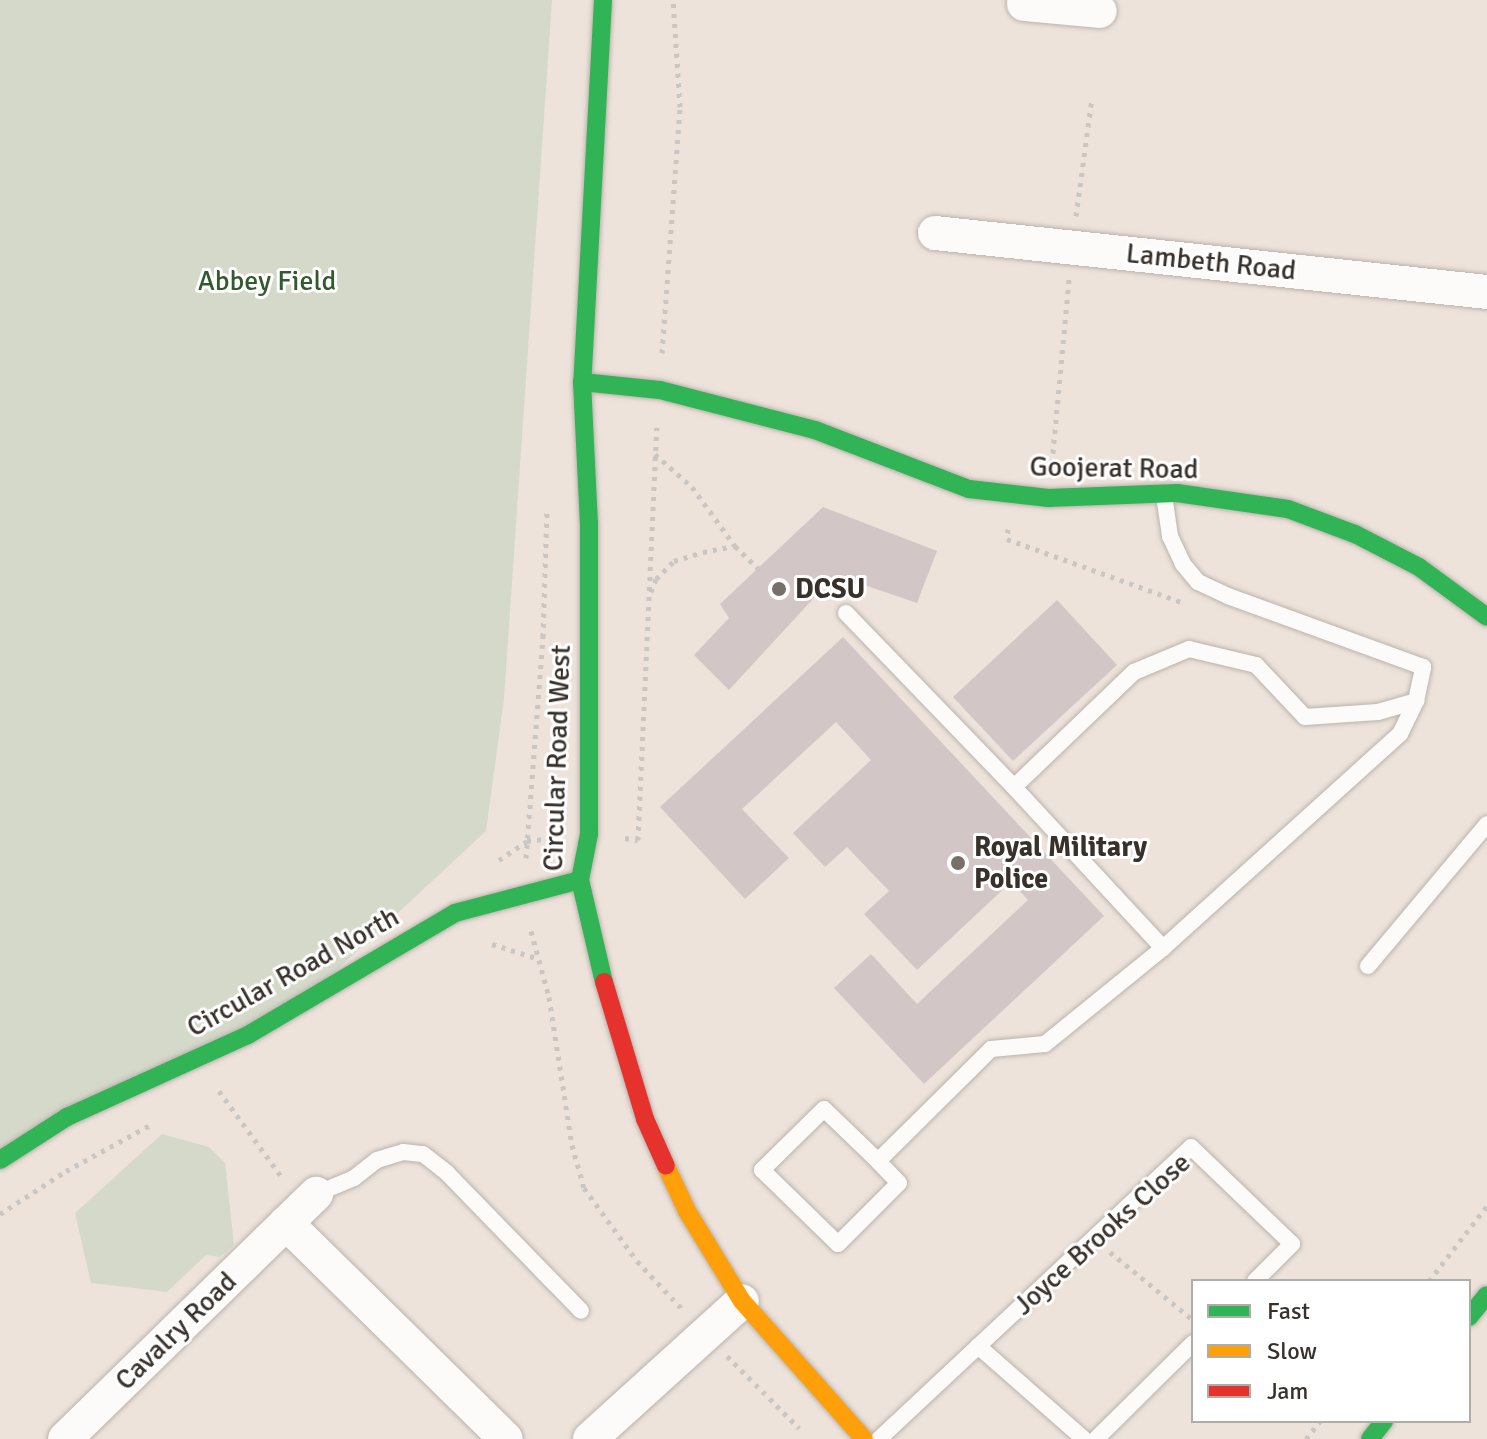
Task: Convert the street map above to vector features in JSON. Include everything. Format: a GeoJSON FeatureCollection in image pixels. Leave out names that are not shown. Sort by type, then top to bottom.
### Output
{"type":"FeatureCollection","features":[{"type":"Feature","properties":{"kind":"street","name":"Circular Road West"},"geometry":{"type":"LineString","coordinates":[[603,0],[582,382],[589,523],[589,834],[580,880],[610,1009],[645,1119],[687,1211],[742,1301],[864,1439]]}},
{"type":"Feature","properties":{"kind":"street"},"geometry":{"type":"LineString","coordinates":[[1024,4],[1100,11]]}},
{"type":"Feature","properties":{"kind":"street","name":"Lambeth Road"},"geometry":{"type":"LineString","coordinates":[[935,233],[1487,292]]}},
{"type":"Feature","properties":{"kind":"street","name":"Goojerat Road"},"geometry":{"type":"LineString","coordinates":[[582,382],[660,390],[815,430],[969,489],[1048,498],[1164,493],[1288,509],[1355,534],[1419,567],[1487,617]]}},
{"type":"Feature","properties":{"kind":"street","name":"Circular Road North"},"geometry":{"type":"LineString","coordinates":[[0,1160],[67,1117],[248,1035],[455,913],[580,880]]}},
{"type":"Feature","properties":{"kind":"street"},"geometry":{"type":"LineString","coordinates":[[302,1208],[506,1439]]}},
{"type":"Feature","properties":{"kind":"street","name":"Cavalry Road"},"geometry":{"type":"LineString","coordinates":[[65,1439],[302,1208]]}},
{"type":"Feature","properties":{"kind":"street"},"geometry":{"type":"LineString","coordinates":[[1471,1315],[1487,1295]]}},
{"type":"Feature","properties":{"kind":"street"},"geometry":{"type":"LineString","coordinates":[[590,1439],[742,1301]]}},
{"type":"Feature","properties":{"kind":"street"},"geometry":{"type":"LineString","coordinates":[[1370,1439],[1382,1423]]}},
{"type":"Feature","properties":{"kind":"lane"},"geometry":{"type":"LineString","coordinates":[[878,1161],[991,1049],[1045,1044],[1163,948],[1400,734],[1416,701],[1423,667],[1228,596],[1198,582],[1183,564],[1170,536],[1164,493]]}},
{"type":"Feature","properties":{"kind":"lane"},"geometry":{"type":"LineString","coordinates":[[846,613],[1014,787],[1163,948]]}},
{"type":"Feature","properties":{"kind":"lane"},"geometry":{"type":"LineString","coordinates":[[1014,787],[1134,672],[1189,649],[1256,665],[1305,717],[1378,712],[1416,701]]}},
{"type":"Feature","properties":{"kind":"lane"},"geometry":{"type":"LineString","coordinates":[[1368,966],[1487,824]]}},
{"type":"Feature","properties":{"kind":"lane"},"geometry":{"type":"LineString","coordinates":[[824,1109],[878,1161],[899,1183],[838,1244],[762,1170],[824,1109]]}},
{"type":"Feature","properties":{"kind":"lane","name":"Joyce Brooks Close"},"geometry":{"type":"LineString","coordinates":[[879,1439],[1191,1147],[1292,1244],[1257,1279]]}},
{"type":"Feature","properties":{"kind":"lane"},"geometry":{"type":"LineString","coordinates":[[302,1208],[354,1178],[377,1160],[403,1152],[423,1154],[447,1173],[581,1311]]}},
{"type":"Feature","properties":{"kind":"lane"},"geometry":{"type":"LineString","coordinates":[[1096,1439],[1191,1345]]}},
{"type":"Feature","properties":{"kind":"lane"},"geometry":{"type":"LineString","coordinates":[[978,1346],[1084,1439]]}},
{"type":"Feature","properties":{"kind":"path"},"geometry":{"type":"LineString","coordinates":[[638,840],[655,454],[680,107],[673,0]]}},
{"type":"Feature","properties":{"kind":"path"},"geometry":{"type":"LineString","coordinates":[[1048,498],[1071,248],[1092,98]]}},
{"type":"Feature","properties":{"kind":"path"},"geometry":{"type":"LineString","coordinates":[[655,454],[692,487],[735,546],[758,568]]}},
{"type":"Feature","properties":{"kind":"path"},"geometry":{"type":"LineString","coordinates":[[649,597],[656,579],[674,561],[735,546]]}},
{"type":"Feature","properties":{"kind":"path"},"geometry":{"type":"LineString","coordinates":[[219,1091],[302,1208]]}},
{"type":"Feature","properties":{"kind":"path"},"geometry":{"type":"LineString","coordinates":[[1431,1279],[1487,1206]]}},
{"type":"Feature","properties":{"kind":"path"},"geometry":{"type":"LineString","coordinates":[[1093,1238],[1191,1318]]}},
{"type":"Feature","properties":{"kind":"green space","name":"Abbey Field"},"geometry":{"type":"Polygon","coordinates":[[[0,0],[552,0],[504,699],[486,831],[298,1006],[0,1161],[0,0]]]}},
{"type":"Feature","properties":{"kind":"green space"},"geometry":{"type":"Polygon","coordinates":[[[162,1134],[209,1147],[225,1163],[234,1245],[220,1257],[206,1255],[167,1292],[91,1283],[75,1213],[162,1134]]]}},
{"type":"Feature","properties":{"kind":"building","name":"DCSU"},"geometry":{"type":"Polygon","coordinates":[[[823,507],[937,551],[917,603],[835,575],[729,690],[694,655],[729,618],[720,604],[823,507]]]}},
{"type":"Feature","properties":{"kind":"building"},"geometry":{"type":"Polygon","coordinates":[[[1057,600],[1117,665],[1013,761],[953,697],[1057,600]]]}},
{"type":"Feature","properties":{"kind":"building","name":"Royal Military Police"},"geometry":{"type":"Polygon","coordinates":[[[843,637],[1104,916],[924,1084],[834,988],[871,954],[917,1004],[1028,900],[1011,882],[917,970],[864,914],[889,891],[847,847],[825,867],[793,833],[871,760],[836,722],[742,809],[789,858],[745,899],[660,807],[843,637]]]}},
{"type":"Feature","properties":{"kind":"traffic: fast"},"geometry":{"type":"LineString","coordinates":[[603,0],[582,382],[589,523],[589,834],[580,880],[604,982]]}},
{"type":"Feature","properties":{"kind":"traffic: fast"},"geometry":{"type":"LineString","coordinates":[[582,382],[660,390],[815,430],[969,489],[1048,498],[1177,493],[1288,509],[1355,534],[1419,567],[1487,617]]}},
{"type":"Feature","properties":{"kind":"traffic: fast"},"geometry":{"type":"LineString","coordinates":[[0,1160],[67,1117],[248,1035],[455,913],[580,880]]}},
{"type":"Feature","properties":{"kind":"traffic: fast"},"geometry":{"type":"LineString","coordinates":[[1471,1315],[1487,1295]]}},
{"type":"Feature","properties":{"kind":"traffic: fast"},"geometry":{"type":"LineString","coordinates":[[1370,1439],[1382,1423]]}},
{"type":"Feature","properties":{"kind":"traffic: slow"},"geometry":{"type":"LineString","coordinates":[[666,1166],[687,1211],[742,1301],[864,1439]]}},
{"type":"Feature","properties":{"kind":"traffic: jam"},"geometry":{"type":"LineString","coordinates":[[604,982],[645,1119],[666,1166]]}},
{"type":"Feature","properties":{"kind":"place","name":"DCSU"},"geometry":{"type":"Point","coordinates":[779,589]}},
{"type":"Feature","properties":{"kind":"place","name":"Royal Military Police"},"geometry":{"type":"Point","coordinates":[958,863]}}]}
